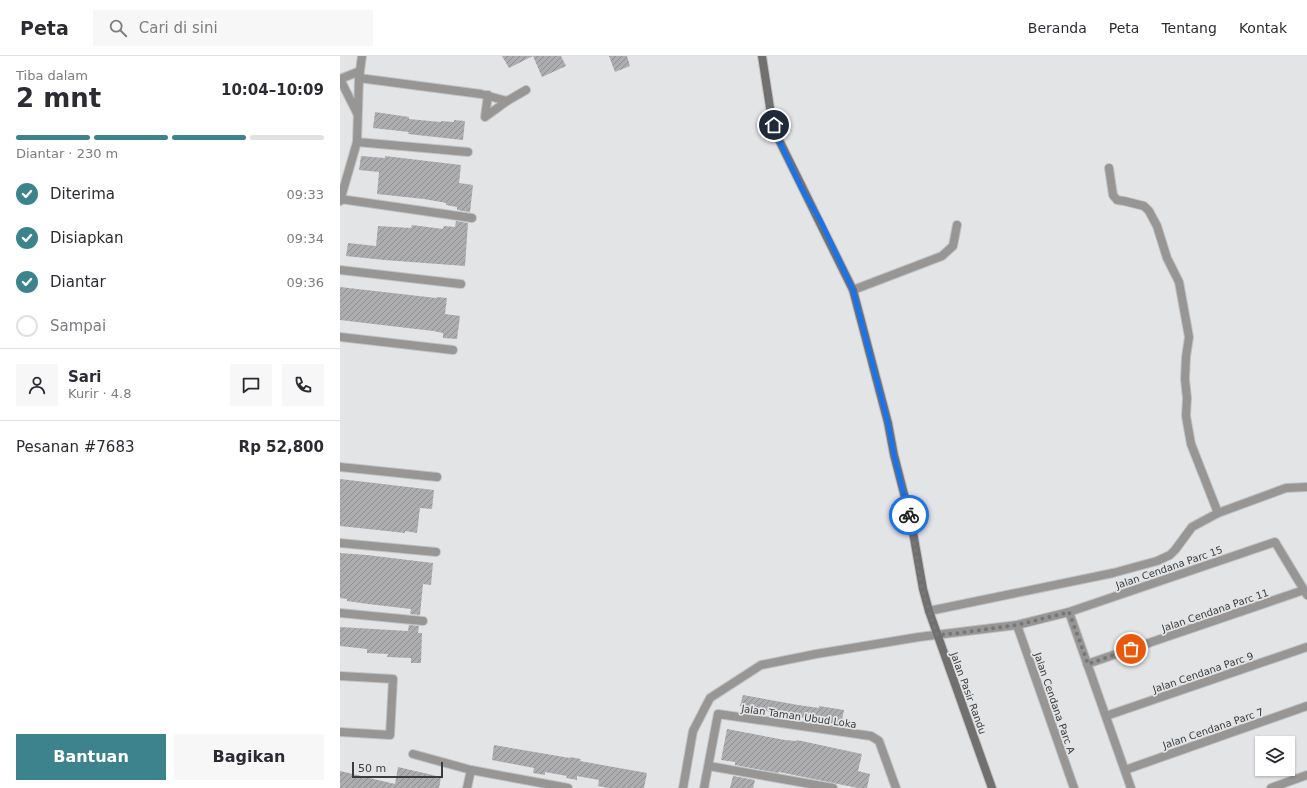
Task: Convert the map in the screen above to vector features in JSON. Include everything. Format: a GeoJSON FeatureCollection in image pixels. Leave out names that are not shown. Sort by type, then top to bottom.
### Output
{"type":"FeatureCollection","features":[{"type":"Feature","properties":{"kind":"main road","name":"Jalan Pasir Randu"},"geometry":{"type":"LineString","coordinates":[[762,56],[771,114],[777,136],[853,290],[888,423],[894,455],[911,521],[922,589],[992,788]]}},
{"type":"Feature","properties":{"kind":"street"},"geometry":{"type":"LineString","coordinates":[[362,56],[359,74],[357,142],[340,200],[472,218]]}},
{"type":"Feature","properties":{"kind":"street"},"geometry":{"type":"LineString","coordinates":[[358,113],[340,79],[359,74],[488,95],[507,101]]}},
{"type":"Feature","properties":{"kind":"street"},"geometry":{"type":"LineString","coordinates":[[488,95],[485,117],[507,101],[526,90]]}},
{"type":"Feature","properties":{"kind":"street"},"geometry":{"type":"LineString","coordinates":[[357,142],[468,152]]}},
{"type":"Feature","properties":{"kind":"street"},"geometry":{"type":"LineString","coordinates":[[1109,168],[1112,195],[1117,200],[1144,206],[1149,211],[1157,226],[1168,258],[1179,282],[1189,337],[1185,379],[1187,398],[1186,416],[1191,444],[1218,513]]}},
{"type":"Feature","properties":{"kind":"street"},"geometry":{"type":"LineString","coordinates":[[853,290],[942,256],[953,246],[957,225]]}},
{"type":"Feature","properties":{"kind":"street"},"geometry":{"type":"LineString","coordinates":[[340,270],[461,284]]}},
{"type":"Feature","properties":{"kind":"street"},"geometry":{"type":"LineString","coordinates":[[340,337],[453,350]]}},
{"type":"Feature","properties":{"kind":"street"},"geometry":{"type":"LineString","coordinates":[[340,467],[437,477]]}},
{"type":"Feature","properties":{"kind":"street"},"geometry":{"type":"LineString","coordinates":[[929,611],[1113,572],[1157,561],[1170,555],[1192,527],[1218,513],[1286,488],[1307,487]]}},
{"type":"Feature","properties":{"kind":"street","name":"Jalan Cendana Parc 15"},"geometry":{"type":"LineString","coordinates":[[683,788],[694,731],[710,698],[761,666],[816,654],[937,635],[1017,625],[1069,612],[1275,542],[1306,593]]}},
{"type":"Feature","properties":{"kind":"street"},"geometry":{"type":"LineString","coordinates":[[340,543],[436,552]]}},
{"type":"Feature","properties":{"kind":"street","name":"Jalan Cendana Parc 11"},"geometry":{"type":"LineString","coordinates":[[1088,664],[1306,593]]}},
{"type":"Feature","properties":{"kind":"street"},"geometry":{"type":"LineString","coordinates":[[1069,612],[1131,788]]}},
{"type":"Feature","properties":{"kind":"street"},"geometry":{"type":"LineString","coordinates":[[340,613],[423,621]]}},
{"type":"Feature","properties":{"kind":"street","name":"Jalan Cendana Parc A"},"geometry":{"type":"LineString","coordinates":[[1017,625],[1074,788]]}},
{"type":"Feature","properties":{"kind":"street","name":"Jalan Cendana Parc 9"},"geometry":{"type":"LineString","coordinates":[[1106,716],[1307,646]]}},
{"type":"Feature","properties":{"kind":"street"},"geometry":{"type":"LineString","coordinates":[[340,676],[393,679],[390,735],[340,732]]}},
{"type":"Feature","properties":{"kind":"street","name":"Jalan Cendana Parc 7"},"geometry":{"type":"LineString","coordinates":[[1125,770],[1307,706]]}},
{"type":"Feature","properties":{"kind":"street","name":"Jalan Taman Ubud Loka"},"geometry":{"type":"LineString","coordinates":[[704,788],[718,714],[871,736],[879,741],[896,788]]}},
{"type":"Feature","properties":{"kind":"street"},"geometry":{"type":"LineString","coordinates":[[413,754],[471,770],[568,788]]}},
{"type":"Feature","properties":{"kind":"street"},"geometry":{"type":"LineString","coordinates":[[709,766],[833,788]]}},
{"type":"Feature","properties":{"kind":"street"},"geometry":{"type":"LineString","coordinates":[[467,788],[471,770]]}},
{"type":"Feature","properties":{"kind":"street"},"geometry":{"type":"LineString","coordinates":[[1271,788],[1307,775]]}},
{"type":"Feature","properties":{"kind":"building"},"geometry":{"type":"Polygon","coordinates":[[[502,56],[533,56],[509,68],[502,56]]]}},
{"type":"Feature","properties":{"kind":"building"},"geometry":{"type":"Polygon","coordinates":[[[533,56],[561,56],[566,66],[542,77],[533,56]]]}},
{"type":"Feature","properties":{"kind":"building"},"geometry":{"type":"Polygon","coordinates":[[[609,56],[627,56],[630,66],[615,72],[609,56]]]}},
{"type":"Feature","properties":{"kind":"building"},"geometry":{"type":"Polygon","coordinates":[[[375,112],[409,117],[409,119],[441,122],[454,122],[454,120],[465,121],[463,140],[408,134],[409,132],[373,128],[375,112]]]}},
{"type":"Feature","properties":{"kind":"building"},"geometry":{"type":"Polygon","coordinates":[[[361,156],[385,158],[385,156],[461,165],[459,183],[473,185],[470,212],[457,210],[457,207],[446,205],[446,203],[377,194],[379,172],[359,170],[361,156]]]}},
{"type":"Feature","properties":{"kind":"building"},"geometry":{"type":"Polygon","coordinates":[[[456,221],[468,223],[465,266],[346,256],[348,243],[376,246],[378,226],[411,228],[412,225],[443,229],[444,226],[455,227],[456,221]]]}},
{"type":"Feature","properties":{"kind":"building"},"geometry":{"type":"Polygon","coordinates":[[[340,287],[447,298],[445,314],[460,316],[457,339],[443,338],[443,333],[433,331],[340,320],[340,287]]]}},
{"type":"Feature","properties":{"kind":"building"},"geometry":{"type":"Polygon","coordinates":[[[340,479],[434,490],[432,509],[420,508],[417,533],[340,526],[340,479]]]}},
{"type":"Feature","properties":{"kind":"building"},"geometry":{"type":"Polygon","coordinates":[[[340,553],[433,563],[431,585],[423,584],[420,615],[410,614],[411,609],[347,601],[347,599],[340,598],[340,553]]]}},
{"type":"Feature","properties":{"kind":"building"},"geometry":{"type":"Polygon","coordinates":[[[409,625],[419,626],[418,633],[422,633],[421,663],[411,663],[411,658],[387,657],[388,654],[367,653],[367,649],[340,646],[340,627],[408,631],[409,625]]]}},
{"type":"Feature","properties":{"kind":"building"},"geometry":{"type":"Polygon","coordinates":[[[743,695],[798,705],[819,708],[819,706],[844,710],[841,725],[740,706],[743,695]]]}},
{"type":"Feature","properties":{"kind":"building"},"geometry":{"type":"Polygon","coordinates":[[[727,729],[785,740],[797,740],[862,754],[858,771],[870,774],[867,788],[858,788],[779,772],[735,765],[735,762],[721,760],[727,729]]]}},
{"type":"Feature","properties":{"kind":"building"},"geometry":{"type":"Polygon","coordinates":[[[494,745],[581,759],[580,761],[647,773],[644,788],[608,788],[598,786],[599,780],[577,776],[577,780],[566,778],[567,776],[545,772],[545,775],[533,773],[534,768],[492,760],[494,745]]]}},
{"type":"Feature","properties":{"kind":"building"},"geometry":{"type":"Polygon","coordinates":[[[398,767],[441,777],[439,788],[340,788],[340,771],[395,784],[398,767]]]}},
{"type":"Feature","properties":{"kind":"building"},"geometry":{"type":"Polygon","coordinates":[[[733,776],[755,780],[753,788],[730,788],[733,776]]]}},
{"type":"Feature","properties":{"kind":"way so far"},"geometry":{"type":"LineString","coordinates":[[909,515],[922,589],[937,635],[1017,625],[1069,612],[1088,664],[1131,649]]}},
{"type":"Feature","properties":{"kind":"route"},"geometry":{"type":"LineString","coordinates":[[774,125],[777,136],[802,189],[821,222],[853,290],[888,423],[894,455],[909,515]]}}]}
